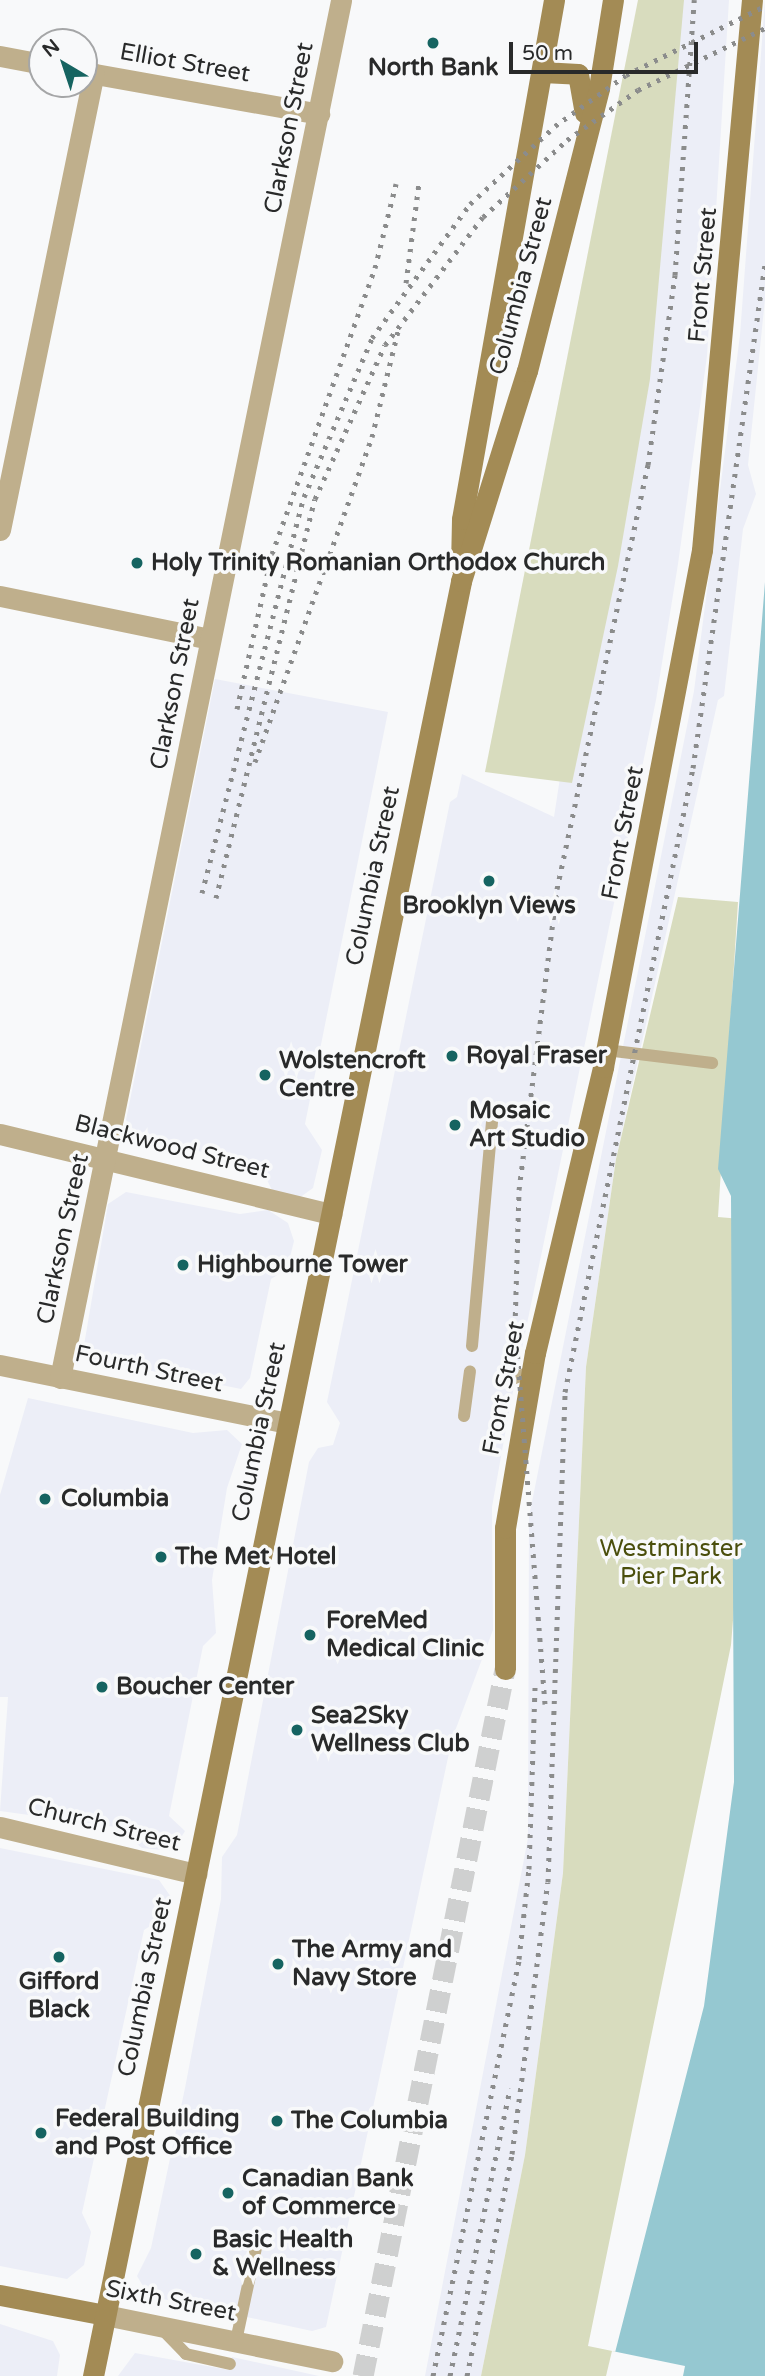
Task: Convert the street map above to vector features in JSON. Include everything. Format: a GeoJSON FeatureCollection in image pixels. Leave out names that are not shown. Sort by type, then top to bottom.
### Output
{"type":"FeatureCollection","features":[{"type":"Feature","properties":{"kind":"street","name":"Clarkson Street"},"geometry":{"type":"LineString","coordinates":[[60,1378],[108,1157],[209,639],[341,0]]}},
{"type":"Feature","properties":{"kind":"street","name":"Columbia Street"},"geometry":{"type":"LineString","coordinates":[[461,581],[462,519],[554,0]]}},
{"type":"Feature","properties":{"kind":"street","name":"Columbia Street"},"geometry":{"type":"LineString","coordinates":[[93,2376],[461,581],[484,523],[586,142],[613,0]]}},
{"type":"Feature","properties":{"kind":"street","name":"Front Street"},"geometry":{"type":"LineString","coordinates":[[505,1669],[505,1528],[532,1371],[606,1050],[702,550],[752,0]]}},
{"type":"Feature","properties":{"kind":"street"},"geometry":{"type":"LineString","coordinates":[[0,56],[28,61]]}},
{"type":"Feature","properties":{"kind":"street"},"geometry":{"type":"LineString","coordinates":[[542,72],[569,70],[582,79],[586,142]]}},
{"type":"Feature","properties":{"kind":"street","name":"Elliot Street"},"geometry":{"type":"LineString","coordinates":[[98,75],[319,114]]}},
{"type":"Feature","properties":{"kind":"street"},"geometry":{"type":"LineString","coordinates":[[0,530],[84,98]]}},
{"type":"Feature","properties":{"kind":"street"},"geometry":{"type":"LineString","coordinates":[[0,596],[209,639]]}},
{"type":"Feature","properties":{"kind":"street","name":"Blackwood Street"},"geometry":{"type":"LineString","coordinates":[[0,1134],[108,1157],[331,1214]]}},
{"type":"Feature","properties":{"kind":"street","name":"Fourth Street"},"geometry":{"type":"LineString","coordinates":[[0,1365],[288,1423]]}},
{"type":"Feature","properties":{"kind":"street","name":"Church Street"},"geometry":{"type":"LineString","coordinates":[[0,1827],[195,1874]]}},
{"type":"Feature","properties":{"kind":"street","name":"Sixth Street"},"geometry":{"type":"LineString","coordinates":[[0,2295],[332,2361]]}},
{"type":"Feature","properties":{"kind":"lane"},"geometry":{"type":"LineString","coordinates":[[606,1050],[712,1063]]}},
{"type":"Feature","properties":{"kind":"lane"},"geometry":{"type":"LineString","coordinates":[[472,1346],[492,1122]]}},
{"type":"Feature","properties":{"kind":"lane"},"geometry":{"type":"LineString","coordinates":[[464,1416],[472,1396],[470,1371]]}},
{"type":"Feature","properties":{"kind":"lane"},"geometry":{"type":"LineString","coordinates":[[505,1382],[532,1371]]}},
{"type":"Feature","properties":{"kind":"lane"},"geometry":{"type":"LineString","coordinates":[[236,2341],[257,2243]]}},
{"type":"Feature","properties":{"kind":"lane"},"geometry":{"type":"LineString","coordinates":[[158,2325],[186,2354],[230,2364]]}},
{"type":"Feature","properties":{"kind":"shaded area"},"geometry":{"type":"Polygon","coordinates":[[[657,0],[729,0],[707,356],[678,564],[656,700],[510,1406],[492,1507],[493,1630],[452,1739],[326,2327],[312,2331],[149,2296],[137,2276],[151,2248],[185,2088],[221,1899],[222,1857],[237,1835],[309,1462],[318,1448],[333,1445],[340,1423],[327,1402],[450,802],[457,797],[462,774],[554,817],[633,300],[657,0]]]}},
{"type":"Feature","properties":{"kind":"shaded area"},"geometry":{"type":"Polygon","coordinates":[[[765,0],[765,299],[748,465],[756,494],[743,529],[724,696],[718,700],[616,1159],[586,1367],[563,1873],[525,2155],[481,2376],[425,2376],[528,1838],[529,1517],[694,691],[740,335],[765,0]]]}},
{"type":"Feature","properties":{"kind":"shaded area"},"geometry":{"type":"Polygon","coordinates":[[[215,679],[388,712],[305,1124],[322,1150],[313,1188],[299,1198],[272,1190],[259,1164],[141,1139],[126,1120],[215,679]]]}},
{"type":"Feature","properties":{"kind":"shaded area","name":"Highbourne Tower"},"geometry":{"type":"Polygon","coordinates":[[[126,1192],[240,1214],[268,1210],[288,1223],[294,1241],[287,1269],[271,1279],[250,1378],[241,1389],[82,1357],[108,1204],[126,1192]]]}},
{"type":"Feature","properties":{"kind":"shaded area"},"geometry":{"type":"Polygon","coordinates":[[[28,1398],[193,1433],[227,1430],[242,1444],[227,1488],[212,1580],[216,1633],[203,1646],[169,1816],[185,1831],[173,1851],[142,1848],[116,1827],[0,1811],[8,1697],[0,1697],[0,1495],[28,1398]]]}},
{"type":"Feature","properties":{"kind":"shaded area"},"geometry":{"type":"Polygon","coordinates":[[[0,1848],[159,1880],[171,1897],[167,1915],[144,1930],[82,2213],[91,2232],[84,2265],[67,2279],[0,2266],[0,1848]]]}},
{"type":"Feature","properties":{"kind":"shaded area"},"geometry":{"type":"Polygon","coordinates":[[[0,2324],[53,2341],[60,2355],[57,2376],[0,2376],[0,2324]]]}},
{"type":"Feature","properties":{"kind":"shaded area"},"geometry":{"type":"Polygon","coordinates":[[[135,2353],[229,2370],[232,2357],[319,2376],[118,2376],[135,2353]]]}},
{"type":"Feature","properties":{"kind":"green space"},"geometry":{"type":"Polygon","coordinates":[[[638,0],[684,0],[650,379],[618,566],[572,783],[485,772],[638,0]]]}},
{"type":"Feature","properties":{"kind":"green space","name":"Westminster Pier Park"},"geometry":{"type":"Polygon","coordinates":[[[678,897],[738,902],[718,1217],[765,1221],[731,1645],[588,2346],[685,2366],[683,2376],[481,2376],[525,2155],[563,1873],[586,1367],[616,1159],[678,897]]]}},
{"type":"Feature","properties":{"kind":"water"},"geometry":{"type":"Polygon","coordinates":[[[765,582],[765,2376],[609,2376],[704,2006],[734,1782],[731,1196],[718,1169],[765,582]]]}},
{"type":"Feature","properties":{"kind":"pier"},"geometry":{"type":"Polygon","coordinates":[[[612,2351],[685,2366],[683,2376],[606,2376],[612,2351]]]}},
{"type":"Feature","properties":{"kind":"tunnel"},"geometry":{"type":"LineString","coordinates":[[363,2376],[505,1669]]}},
{"type":"Feature","properties":{"kind":"railway"},"geometry":{"type":"LineString","coordinates":[[545,1704],[515,1326],[519,1190],[557,889],[648,465],[675,275],[694,0]]}},
{"type":"Feature","properties":{"kind":"railway"},"geometry":{"type":"LineString","coordinates":[[202,893],[304,497],[372,338],[470,204],[555,126],[626,75],[765,6]]}},
{"type":"Feature","properties":{"kind":"railway"},"geometry":{"type":"LineString","coordinates":[[216,898],[315,499],[385,345],[483,217],[567,140],[638,90],[765,28]]}},
{"type":"Feature","properties":{"kind":"railway"},"geometry":{"type":"LineString","coordinates":[[406,283],[419,183]]}},
{"type":"Feature","properties":{"kind":"railway"},"geometry":{"type":"LineString","coordinates":[[237,709],[272,554],[375,268],[396,184]]}},
{"type":"Feature","properties":{"kind":"railway"},"geometry":{"type":"LineString","coordinates":[[467,2376],[512,2154],[548,1882],[565,1392],[693,768],[765,264]]}},
{"type":"Feature","properties":{"kind":"railway"},"geometry":{"type":"LineString","coordinates":[[255,762],[372,437],[398,331]]}},
{"type":"Feature","properties":{"kind":"railway"},"geometry":{"type":"LineString","coordinates":[[433,2376],[519,1959],[529,1869],[535,1686]]}},
{"type":"Feature","properties":{"kind":"railway"},"geometry":{"type":"LineString","coordinates":[[450,2376],[510,2088]]}},
{"type":"Feature","properties":{"kind":"place","name":"North Bank"},"geometry":{"type":"Point","coordinates":[433,43]}},
{"type":"Feature","properties":{"kind":"place","name":"Holy Trinity Romanian Orthodox Church"},"geometry":{"type":"Point","coordinates":[137,563]}},
{"type":"Feature","properties":{"kind":"place","name":"Brooklyn Views"},"geometry":{"type":"Point","coordinates":[489,881]}},
{"type":"Feature","properties":{"kind":"place","name":"Royal Fraser"},"geometry":{"type":"Point","coordinates":[452,1056]}},
{"type":"Feature","properties":{"kind":"place","name":"Wolstencroft Centre"},"geometry":{"type":"Point","coordinates":[265,1075]}},
{"type":"Feature","properties":{"kind":"place","name":"Mosaic Art Studio"},"geometry":{"type":"Point","coordinates":[455,1125]}},
{"type":"Feature","properties":{"kind":"place","name":"Highbourne Tower"},"geometry":{"type":"Point","coordinates":[183,1265]}},
{"type":"Feature","properties":{"kind":"place","name":"Columbia"},"geometry":{"type":"Point","coordinates":[45,1499]}},
{"type":"Feature","properties":{"kind":"place","name":"The Met Hotel"},"geometry":{"type":"Point","coordinates":[161,1557]}},
{"type":"Feature","properties":{"kind":"place","name":"ForeMed Medical Clinic"},"geometry":{"type":"Point","coordinates":[310,1635]}},
{"type":"Feature","properties":{"kind":"place","name":"Boucher Center"},"geometry":{"type":"Point","coordinates":[102,1687]}},
{"type":"Feature","properties":{"kind":"place","name":"Sea2Sky Wellness Club"},"geometry":{"type":"Point","coordinates":[297,1730]}},
{"type":"Feature","properties":{"kind":"place","name":"Gifford Black"},"geometry":{"type":"Point","coordinates":[59,1957]}},
{"type":"Feature","properties":{"kind":"place","name":"The Army and Navy Store"},"geometry":{"type":"Point","coordinates":[278,1964]}},
{"type":"Feature","properties":{"kind":"place","name":"The Columbia"},"geometry":{"type":"Point","coordinates":[277,2121]}},
{"type":"Feature","properties":{"kind":"place","name":"Federal Building and Post Office"},"geometry":{"type":"Point","coordinates":[41,2133]}},
{"type":"Feature","properties":{"kind":"place","name":"Canadian Bank of Commerce"},"geometry":{"type":"Point","coordinates":[228,2193]}},
{"type":"Feature","properties":{"kind":"place","name":"Basic Health & Wellness"},"geometry":{"type":"Point","coordinates":[196,2254]}}]}
